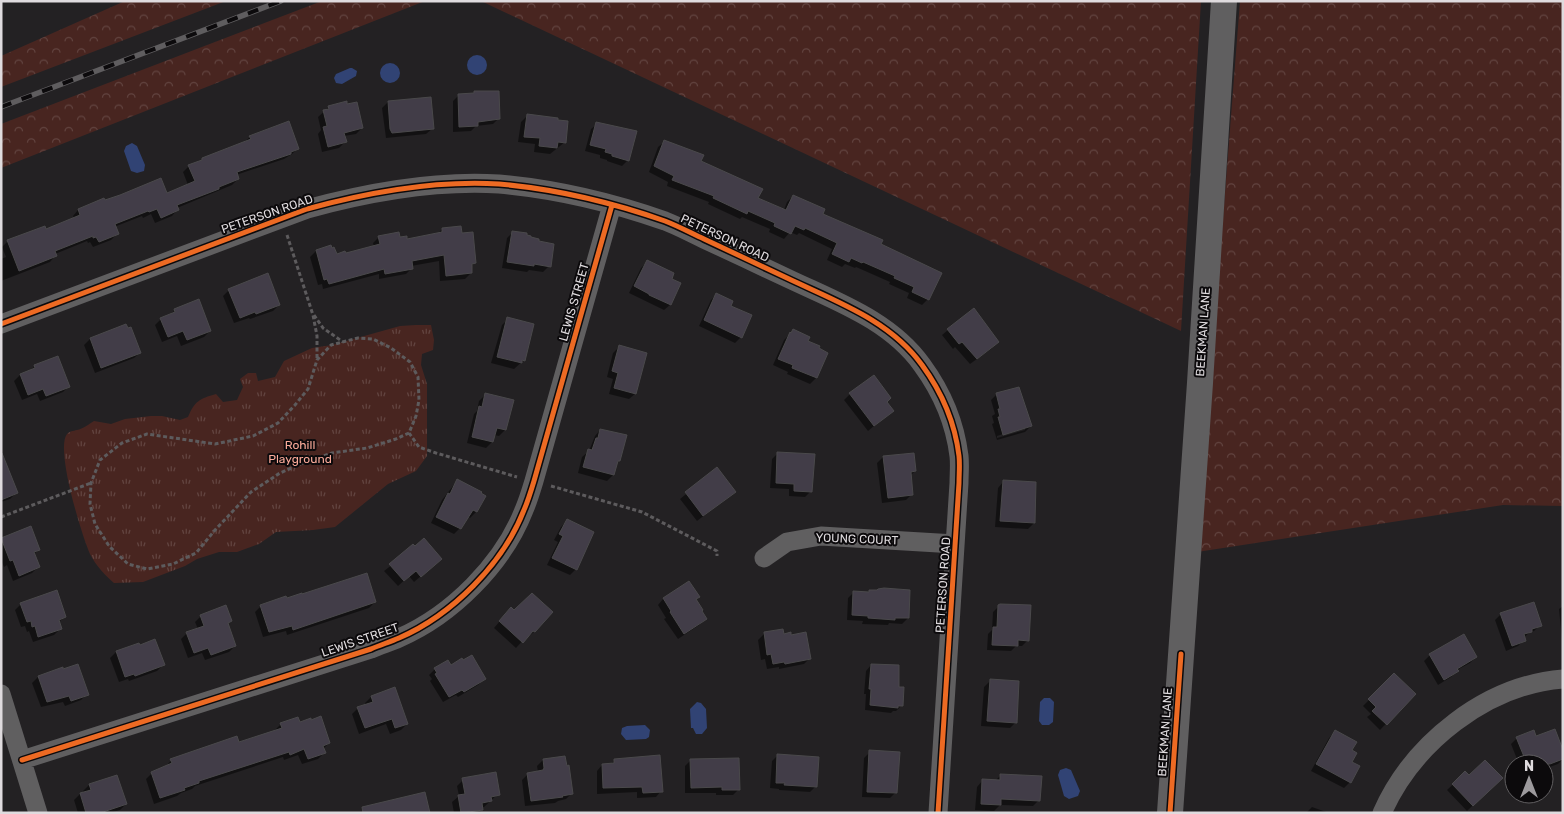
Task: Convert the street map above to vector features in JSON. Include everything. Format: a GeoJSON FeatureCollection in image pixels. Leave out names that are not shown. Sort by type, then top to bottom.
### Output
{"type":"FeatureCollection","features":[{"type":"Feature","properties":{"kind":"street","name":"BEEKMAN LANE"},"geometry":{"type":"LineString","coordinates":[[1170,813],[1224,1]]}},
{"type":"Feature","properties":{"kind":"street","name":"PETERSON ROAD"},"geometry":{"type":"LineString","coordinates":[[1,324],[281,218],[350,198],[395,190],[449,184],[498,184],[538,189],[583,197],[612,205],[666,222],[849,308],[879,324],[902,343],[922,364],[941,395],[954,426],[959,456],[959,483],[938,813]]}},
{"type":"Feature","properties":{"kind":"street","name":"LEWIS STREET"},"geometry":{"type":"LineString","coordinates":[[22,760],[400,638],[430,621],[455,603],[475,585],[495,561],[512,535],[524,511],[612,205]]}},
{"type":"Feature","properties":{"kind":"street","name":"YOUNG COURT"},"geometry":{"type":"LineString","coordinates":[[764,558],[787,542],[821,536],[955,544]]}},
{"type":"Feature","properties":{"kind":"street"},"geometry":{"type":"LineString","coordinates":[[1382,813],[1388,800],[1416,757],[1466,715],[1494,698],[1520,687],[1563,679]]}},
{"type":"Feature","properties":{"kind":"street"},"geometry":{"type":"LineString","coordinates":[[1,694],[38,813]]}},
{"type":"Feature","properties":{"kind":"path"},"geometry":{"type":"LineString","coordinates":[[286,234],[314,315],[317,336],[317,360],[308,389],[278,423],[253,436],[214,444],[147,434],[122,443],[100,460],[91,483],[90,504],[95,524],[109,546],[128,564],[147,569],[172,564],[196,553],[251,492],[280,473],[332,452],[367,448],[409,433],[416,416],[419,400],[418,376],[410,362],[391,348],[373,339],[358,338],[332,345],[317,360]]}},
{"type":"Feature","properties":{"kind":"path"},"geometry":{"type":"LineString","coordinates":[[314,315],[323,328],[343,342]]}},
{"type":"Feature","properties":{"kind":"path"},"geometry":{"type":"LineString","coordinates":[[409,433],[419,446],[436,453],[518,477]]}},
{"type":"Feature","properties":{"kind":"path"},"geometry":{"type":"LineString","coordinates":[[1,517],[91,483]]}},
{"type":"Feature","properties":{"kind":"path"},"geometry":{"type":"LineString","coordinates":[[548,486],[642,512],[717,551],[717,556]]}},
{"type":"Feature","properties":{"kind":"green space"},"geometry":{"type":"Polygon","coordinates":[[[125,1],[226,1],[1,87],[1,56],[125,1]]]}},
{"type":"Feature","properties":{"kind":"green space"},"geometry":{"type":"Polygon","coordinates":[[[322,1],[425,1],[1,168],[1,124],[322,1]]]}},
{"type":"Feature","properties":{"kind":"green space"},"geometry":{"type":"Polygon","coordinates":[[[481,1],[1201,1],[1181,331],[481,1]]]}},
{"type":"Feature","properties":{"kind":"green space"},"geometry":{"type":"Polygon","coordinates":[[[1240,1],[1563,1],[1563,506],[1503,505],[1197,552],[1240,1]]]}},
{"type":"Feature","properties":{"kind":"green space","name":"Rohill Playground"},"geometry":{"type":"Polygon","coordinates":[[[431,325],[434,340],[433,350],[422,354],[421,365],[427,384],[427,456],[416,471],[388,484],[335,527],[276,532],[259,544],[237,552],[219,552],[197,559],[185,566],[143,582],[114,583],[98,566],[86,544],[71,493],[64,457],[64,443],[68,433],[81,429],[94,421],[111,424],[125,419],[151,416],[162,416],[180,420],[188,417],[198,401],[210,396],[216,394],[223,402],[237,400],[243,387],[240,379],[248,373],[256,373],[258,381],[275,377],[284,361],[312,348],[332,345],[400,326],[431,325]]]}},
{"type":"Feature","properties":{"kind":"water"},"geometry":{"type":"Polygon","coordinates":[[[477,55],[484,58],[487,65],[484,72],[477,75],[470,72],[467,65],[470,58],[477,55]]]}},
{"type":"Feature","properties":{"kind":"water"},"geometry":{"type":"Polygon","coordinates":[[[390,63],[397,66],[400,73],[397,80],[390,83],[383,80],[380,73],[383,66],[390,63]]]}},
{"type":"Feature","properties":{"kind":"water"},"geometry":{"type":"Polygon","coordinates":[[[350,68],[357,71],[356,76],[342,84],[336,83],[334,78],[336,74],[350,68]]]}},
{"type":"Feature","properties":{"kind":"water"},"geometry":{"type":"Polygon","coordinates":[[[132,143],[137,146],[145,165],[144,171],[137,173],[131,171],[124,151],[126,146],[132,143]]]}},
{"type":"Feature","properties":{"kind":"water"},"geometry":{"type":"Polygon","coordinates":[[[1044,698],[1050,698],[1054,702],[1053,722],[1049,725],[1042,725],[1039,721],[1040,702],[1044,698]]]}},
{"type":"Feature","properties":{"kind":"water"},"geometry":{"type":"Polygon","coordinates":[[[697,702],[701,703],[706,709],[707,728],[702,734],[696,734],[693,728],[691,728],[690,709],[697,702]]]}},
{"type":"Feature","properties":{"kind":"water"},"geometry":{"type":"Polygon","coordinates":[[[645,725],[650,730],[649,737],[646,739],[626,740],[621,734],[622,728],[627,726],[645,725]]]}},
{"type":"Feature","properties":{"kind":"water"},"geometry":{"type":"Polygon","coordinates":[[[1066,768],[1071,770],[1080,791],[1078,796],[1069,799],[1064,796],[1058,775],[1060,770],[1066,768]]]}},
{"type":"Feature","properties":{"kind":"building"},"geometry":{"type":"Polygon","coordinates":[[[474,91],[499,91],[500,119],[478,122],[478,126],[459,127],[458,94],[474,93],[474,91]]]}},
{"type":"Feature","properties":{"kind":"building"},"geometry":{"type":"Polygon","coordinates":[[[431,97],[434,129],[392,133],[388,101],[431,97]]]}},
{"type":"Feature","properties":{"kind":"building"},"geometry":{"type":"Polygon","coordinates":[[[347,101],[347,104],[357,102],[363,128],[344,133],[347,142],[328,147],[323,127],[327,126],[323,110],[329,109],[328,106],[347,101]]]}},
{"type":"Feature","properties":{"kind":"building"},"geometry":{"type":"Polygon","coordinates":[[[527,114],[568,121],[566,143],[558,142],[557,148],[539,146],[540,138],[524,137],[527,114]]]}},
{"type":"Feature","properties":{"kind":"building"},"geometry":{"type":"Polygon","coordinates":[[[289,121],[299,149],[291,152],[291,154],[237,172],[239,179],[177,205],[179,210],[161,218],[157,209],[148,211],[115,224],[119,234],[99,242],[93,236],[55,251],[57,256],[19,271],[7,240],[45,226],[46,229],[80,215],[78,209],[104,198],[105,200],[120,195],[161,178],[167,193],[195,181],[188,165],[251,139],[249,136],[289,121]]]}},
{"type":"Feature","properties":{"kind":"building"},"geometry":{"type":"Polygon","coordinates":[[[596,122],[637,131],[629,161],[612,156],[612,154],[605,152],[606,149],[590,145],[596,122]]]}},
{"type":"Feature","properties":{"kind":"building"},"geometry":{"type":"Polygon","coordinates":[[[664,140],[704,155],[701,161],[763,189],[758,198],[786,210],[793,195],[825,209],[823,214],[883,240],[881,244],[942,273],[929,300],[912,292],[914,287],[894,278],[895,276],[863,262],[851,258],[849,262],[832,254],[837,243],[805,228],[804,230],[795,226],[791,234],[774,226],[775,223],[748,211],[747,214],[713,198],[714,196],[672,180],[674,176],[654,166],[664,140]]]}},
{"type":"Feature","properties":{"kind":"building"},"geometry":{"type":"Polygon","coordinates":[[[461,226],[462,233],[473,232],[476,263],[472,264],[472,273],[446,276],[444,255],[412,261],[413,269],[385,274],[384,269],[329,284],[327,279],[324,280],[316,250],[331,245],[337,254],[345,251],[346,253],[380,244],[378,236],[399,232],[400,237],[407,236],[407,239],[442,232],[442,228],[461,226]]]}},
{"type":"Feature","properties":{"kind":"building"},"geometry":{"type":"Polygon","coordinates":[[[512,231],[527,233],[531,237],[539,239],[539,241],[554,244],[551,267],[507,262],[512,231]]]}},
{"type":"Feature","properties":{"kind":"building"},"geometry":{"type":"Polygon","coordinates":[[[647,260],[674,273],[672,279],[681,283],[671,305],[634,286],[647,260]]]}},
{"type":"Feature","properties":{"kind":"building"},"geometry":{"type":"Polygon","coordinates":[[[268,273],[280,305],[240,318],[228,289],[268,273]]]}},
{"type":"Feature","properties":{"kind":"building"},"geometry":{"type":"Polygon","coordinates":[[[716,293],[733,301],[731,306],[752,315],[742,338],[704,320],[716,293]]]}},
{"type":"Feature","properties":{"kind":"building"},"geometry":{"type":"Polygon","coordinates":[[[199,299],[211,331],[187,340],[183,331],[168,337],[160,318],[175,312],[174,309],[199,299]]]}},
{"type":"Feature","properties":{"kind":"building"},"geometry":{"type":"Polygon","coordinates":[[[974,308],[999,342],[977,359],[962,342],[959,344],[947,329],[974,308]]]}},
{"type":"Feature","properties":{"kind":"building"},"geometry":{"type":"Polygon","coordinates":[[[507,317],[534,324],[525,361],[522,360],[522,363],[497,357],[507,317]]]}},
{"type":"Feature","properties":{"kind":"building"},"geometry":{"type":"Polygon","coordinates":[[[126,324],[128,328],[131,327],[141,353],[101,368],[90,338],[126,324]]]}},
{"type":"Feature","properties":{"kind":"building"},"geometry":{"type":"Polygon","coordinates":[[[793,329],[810,337],[808,341],[820,346],[819,348],[828,353],[817,378],[792,368],[793,365],[778,359],[793,329]]]}},
{"type":"Feature","properties":{"kind":"building"},"geometry":{"type":"Polygon","coordinates":[[[619,345],[647,353],[636,394],[614,388],[618,373],[612,371],[619,345]]]}},
{"type":"Feature","properties":{"kind":"building"},"geometry":{"type":"Polygon","coordinates":[[[58,356],[70,387],[46,396],[43,389],[28,395],[20,374],[35,368],[34,365],[58,356]]]}},
{"type":"Feature","properties":{"kind":"building"},"geometry":{"type":"Polygon","coordinates":[[[874,375],[891,398],[887,402],[894,411],[874,426],[849,393],[874,375]]]}},
{"type":"Feature","properties":{"kind":"building"},"geometry":{"type":"Polygon","coordinates":[[[1019,387],[1032,426],[1003,435],[998,417],[1000,417],[998,409],[1000,409],[996,393],[1019,387]]]}},
{"type":"Feature","properties":{"kind":"building"},"geometry":{"type":"Polygon","coordinates":[[[485,393],[514,400],[506,430],[497,428],[493,442],[472,437],[479,406],[482,407],[485,393]]]}},
{"type":"Feature","properties":{"kind":"building"},"geometry":{"type":"Polygon","coordinates":[[[600,429],[627,435],[614,475],[583,467],[588,449],[592,450],[600,429]]]}},
{"type":"Feature","properties":{"kind":"building"},"geometry":{"type":"Polygon","coordinates":[[[777,452],[815,454],[812,492],[794,491],[794,484],[776,483],[777,452]]]}},
{"type":"Feature","properties":{"kind":"building"},"geometry":{"type":"Polygon","coordinates":[[[914,453],[916,471],[911,472],[913,495],[888,498],[883,456],[914,453]]]}},
{"type":"Feature","properties":{"kind":"building"},"geometry":{"type":"Polygon","coordinates":[[[1,454],[18,493],[1,500],[1,454]]]}},
{"type":"Feature","properties":{"kind":"building"},"geometry":{"type":"Polygon","coordinates":[[[717,467],[736,492],[703,516],[685,492],[717,467]]]}},
{"type":"Feature","properties":{"kind":"building"},"geometry":{"type":"Polygon","coordinates":[[[457,479],[486,496],[477,512],[473,510],[461,529],[436,517],[457,479]]]}},
{"type":"Feature","properties":{"kind":"building"},"geometry":{"type":"Polygon","coordinates":[[[1003,480],[1036,482],[1035,523],[1000,521],[1003,480]]]}},
{"type":"Feature","properties":{"kind":"building"},"geometry":{"type":"Polygon","coordinates":[[[567,519],[594,532],[577,570],[552,558],[563,536],[559,534],[567,519]]]}},
{"type":"Feature","properties":{"kind":"building"},"geometry":{"type":"Polygon","coordinates":[[[31,526],[40,550],[34,552],[40,567],[19,576],[13,560],[10,561],[1,538],[31,526]]]}},
{"type":"Feature","properties":{"kind":"building"},"geometry":{"type":"Polygon","coordinates":[[[424,538],[442,559],[421,577],[416,571],[404,581],[389,564],[413,544],[415,546],[424,538]]]}},
{"type":"Feature","properties":{"kind":"building"},"geometry":{"type":"Polygon","coordinates":[[[367,573],[376,602],[293,630],[292,626],[269,632],[260,605],[367,573]]]}},
{"type":"Feature","properties":{"kind":"building"},"geometry":{"type":"Polygon","coordinates":[[[689,581],[700,597],[696,599],[707,619],[684,634],[663,598],[689,581]]]}},
{"type":"Feature","properties":{"kind":"building"},"geometry":{"type":"Polygon","coordinates":[[[884,588],[910,590],[909,618],[895,618],[895,620],[852,615],[853,591],[869,592],[869,590],[884,588]]]}},
{"type":"Feature","properties":{"kind":"building"},"geometry":{"type":"Polygon","coordinates":[[[57,590],[66,617],[59,620],[62,629],[38,637],[35,626],[32,627],[31,621],[27,622],[20,603],[57,590]]]}},
{"type":"Feature","properties":{"kind":"building"},"geometry":{"type":"Polygon","coordinates":[[[532,593],[553,612],[523,643],[499,621],[511,607],[514,610],[532,593]]]}},
{"type":"Feature","properties":{"kind":"building"},"geometry":{"type":"Polygon","coordinates":[[[1534,602],[1542,626],[1524,634],[1526,641],[1512,646],[1500,613],[1534,602]]]}},
{"type":"Feature","properties":{"kind":"building"},"geometry":{"type":"Polygon","coordinates":[[[226,605],[232,621],[228,623],[236,646],[211,655],[208,648],[194,653],[186,632],[204,626],[200,615],[226,605]]]}},
{"type":"Feature","properties":{"kind":"building"},"geometry":{"type":"Polygon","coordinates":[[[998,605],[1031,605],[1029,641],[1018,640],[1018,646],[992,645],[993,627],[997,627],[998,605]]]}},
{"type":"Feature","properties":{"kind":"building"},"geometry":{"type":"Polygon","coordinates":[[[783,629],[784,634],[791,632],[791,635],[806,632],[811,659],[785,664],[784,662],[773,664],[771,654],[767,655],[764,632],[783,629]]]}},
{"type":"Feature","properties":{"kind":"building"},"geometry":{"type":"Polygon","coordinates":[[[1464,634],[1477,657],[1457,669],[1459,671],[1444,680],[1429,654],[1464,634]]]}},
{"type":"Feature","properties":{"kind":"building"},"geometry":{"type":"Polygon","coordinates":[[[155,639],[165,665],[135,676],[134,674],[125,677],[116,651],[155,639]]]}},
{"type":"Feature","properties":{"kind":"building"},"geometry":{"type":"Polygon","coordinates":[[[472,655],[486,679],[464,692],[462,690],[449,697],[435,674],[437,673],[434,668],[448,660],[451,665],[462,658],[463,660],[472,655]]]}},
{"type":"Feature","properties":{"kind":"building"},"geometry":{"type":"Polygon","coordinates":[[[78,664],[89,695],[71,701],[69,696],[47,702],[38,676],[78,664]]]}},
{"type":"Feature","properties":{"kind":"building"},"geometry":{"type":"Polygon","coordinates":[[[871,664],[899,665],[899,687],[904,687],[903,706],[898,706],[898,708],[870,705],[871,664]]]}},
{"type":"Feature","properties":{"kind":"building"},"geometry":{"type":"Polygon","coordinates":[[[1394,673],[1416,694],[1387,725],[1372,711],[1376,707],[1368,699],[1394,673]]]}},
{"type":"Feature","properties":{"kind":"building"},"geometry":{"type":"Polygon","coordinates":[[[990,679],[1019,681],[1017,723],[987,721],[990,679]]]}},
{"type":"Feature","properties":{"kind":"building"},"geometry":{"type":"Polygon","coordinates":[[[395,687],[408,724],[395,728],[392,719],[365,728],[357,707],[373,702],[371,696],[395,687]]]}},
{"type":"Feature","properties":{"kind":"building"},"geometry":{"type":"Polygon","coordinates":[[[321,716],[330,743],[323,746],[326,753],[308,759],[304,749],[290,755],[289,752],[199,781],[199,783],[184,788],[185,790],[160,798],[151,772],[172,763],[170,759],[237,736],[239,742],[282,728],[280,723],[298,717],[300,722],[321,716]]]}},
{"type":"Feature","properties":{"kind":"building"},"geometry":{"type":"Polygon","coordinates":[[[1555,729],[1563,750],[1563,759],[1554,762],[1554,754],[1523,754],[1516,737],[1534,730],[1536,736],[1555,729]]]}},
{"type":"Feature","properties":{"kind":"building"},"geometry":{"type":"Polygon","coordinates":[[[1335,730],[1357,742],[1352,750],[1357,753],[1352,762],[1360,766],[1351,783],[1316,764],[1335,730]]]}},
{"type":"Feature","properties":{"kind":"building"},"geometry":{"type":"Polygon","coordinates":[[[869,750],[900,752],[897,793],[867,792],[869,750]]]}},
{"type":"Feature","properties":{"kind":"building"},"geometry":{"type":"Polygon","coordinates":[[[777,754],[819,757],[817,787],[776,783],[777,754]]]}},
{"type":"Feature","properties":{"kind":"building"},"geometry":{"type":"Polygon","coordinates":[[[660,755],[663,792],[643,793],[642,787],[603,788],[602,764],[614,763],[614,759],[660,755]]]}},
{"type":"Feature","properties":{"kind":"building"},"geometry":{"type":"Polygon","coordinates":[[[565,756],[567,766],[569,765],[573,794],[531,801],[527,773],[543,770],[543,759],[565,756]]]}},
{"type":"Feature","properties":{"kind":"building"},"geometry":{"type":"Polygon","coordinates":[[[739,758],[740,790],[722,790],[722,787],[691,788],[690,759],[739,758]]]}},
{"type":"Feature","properties":{"kind":"building"},"geometry":{"type":"Polygon","coordinates":[[[1485,760],[1503,778],[1473,806],[1452,784],[1465,771],[1469,775],[1485,760]]]}},
{"type":"Feature","properties":{"kind":"building"},"geometry":{"type":"Polygon","coordinates":[[[496,772],[500,795],[491,797],[492,801],[482,803],[483,810],[461,813],[458,795],[465,794],[462,778],[496,772]]]}},
{"type":"Feature","properties":{"kind":"building"},"geometry":{"type":"Polygon","coordinates":[[[1000,774],[1042,776],[1040,801],[1001,799],[1001,805],[981,804],[982,779],[1000,780],[1000,774]]]}},
{"type":"Feature","properties":{"kind":"building"},"geometry":{"type":"Polygon","coordinates":[[[117,775],[127,804],[100,813],[86,813],[80,793],[91,790],[89,784],[117,775]]]}},
{"type":"Feature","properties":{"kind":"building"},"geometry":{"type":"Polygon","coordinates":[[[425,792],[430,813],[363,813],[362,807],[425,792]]]}},
{"type":"Feature","properties":{"kind":"railway"},"geometry":{"type":"LineString","coordinates":[[1,107],[281,1]]}},
{"type":"Feature","properties":{"kind":"cycle path"},"geometry":{"type":"LineString","coordinates":[[1,324],[307,209],[354,197],[402,189],[475,183],[520,186],[562,193],[604,202],[645,214],[675,225],[861,313],[894,336],[909,349],[922,365],[946,408],[957,444],[959,483],[938,813]]}},
{"type":"Feature","properties":{"kind":"cycle path"},"geometry":{"type":"LineString","coordinates":[[22,760],[371,649],[419,628],[456,602],[473,586],[503,550],[515,530],[528,500],[612,205]]}},
{"type":"Feature","properties":{"kind":"cycle path"},"geometry":{"type":"LineString","coordinates":[[1170,813],[1181,654]]}}]}
